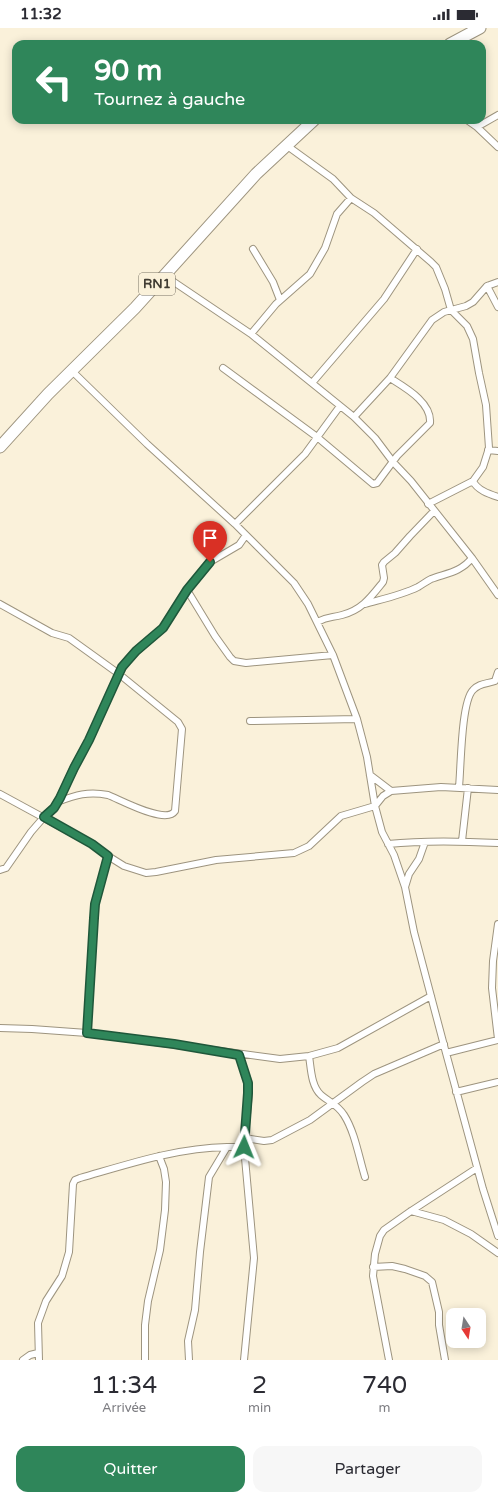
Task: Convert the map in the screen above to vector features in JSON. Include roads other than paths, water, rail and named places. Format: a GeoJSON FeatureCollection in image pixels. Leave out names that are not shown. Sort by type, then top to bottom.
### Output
{"type":"FeatureCollection","features":[{"type":"Feature","properties":{"kind":"highway"},"geometry":{"type":"LineString","coordinates":[[458,40],[480,28]]}},
{"type":"Feature","properties":{"kind":"highway","name":"RN1"},"geometry":{"type":"LineString","coordinates":[[0,447],[48,394],[135,308],[235,197],[286,145],[310,124]]}},
{"type":"Feature","properties":{"kind":"street"},"geometry":{"type":"LineString","coordinates":[[486,122],[498,115]]}},
{"type":"Feature","properties":{"kind":"street"},"geometry":{"type":"LineString","coordinates":[[473,124],[498,147]]}},
{"type":"Feature","properties":{"kind":"street"},"geometry":{"type":"LineString","coordinates":[[477,127],[482,124]]}},
{"type":"Feature","properties":{"kind":"street"},"geometry":{"type":"LineString","coordinates":[[286,145],[333,179],[351,198],[374,213],[417,249],[436,268],[445,289],[451,310],[467,326],[473,338],[486,405],[489,435],[488,450],[483,467],[472,481],[428,504]]}},
{"type":"Feature","properties":{"kind":"street"},"geometry":{"type":"LineString","coordinates":[[251,334],[280,300],[310,274],[325,248],[335,219],[351,198]]}},
{"type":"Feature","properties":{"kind":"street"},"geometry":{"type":"LineString","coordinates":[[253,249],[273,282],[280,300]]}},
{"type":"Feature","properties":{"kind":"street"},"geometry":{"type":"LineString","coordinates":[[312,383],[384,299],[417,249]]}},
{"type":"Feature","properties":{"kind":"street"},"geometry":{"type":"LineString","coordinates":[[165,276],[251,334],[354,417],[375,438],[472,558],[498,595]]}},
{"type":"Feature","properties":{"kind":"street"},"geometry":{"type":"LineString","coordinates":[[354,417],[390,378],[436,316],[466,306],[473,302],[487,286],[498,282]]}},
{"type":"Feature","properties":{"kind":"street"},"geometry":{"type":"LineString","coordinates":[[487,286],[498,307]]}},
{"type":"Feature","properties":{"kind":"street"},"geometry":{"type":"LineString","coordinates":[[223,368],[317,437],[373,484],[377,483],[393,462],[428,425],[430,419],[422,403],[416,396],[390,378]]}},
{"type":"Feature","properties":{"kind":"street"},"geometry":{"type":"LineString","coordinates":[[72,371],[147,444],[235,524],[294,584],[308,604],[317,622],[333,655],[357,719],[367,756],[375,806],[382,832],[394,855],[404,887],[414,932],[456,1092],[498,1236]]}},
{"type":"Feature","properties":{"kind":"street"},"geometry":{"type":"LineString","coordinates":[[235,524],[305,454],[340,406]]}},
{"type":"Feature","properties":{"kind":"street"},"geometry":{"type":"LineString","coordinates":[[488,450],[498,451]]}},
{"type":"Feature","properties":{"kind":"street"},"geometry":{"type":"LineString","coordinates":[[472,481],[475,486],[498,497]]}},
{"type":"Feature","properties":{"kind":"street"},"geometry":{"type":"LineString","coordinates":[[365,604],[383,582],[384,578],[382,565],[384,562],[395,553],[434,511]]}},
{"type":"Feature","properties":{"kind":"street"},"geometry":{"type":"LineString","coordinates":[[0,870],[6,868],[44,817],[54,808],[89,740],[119,674],[128,659],[163,628],[187,590],[210,562],[239,545],[246,535]]}},
{"type":"Feature","properties":{"kind":"street"},"geometry":{"type":"LineString","coordinates":[[317,622],[326,617],[343,615],[365,604],[402,593],[429,580],[454,572],[467,565],[472,558]]}},
{"type":"Feature","properties":{"kind":"street"},"geometry":{"type":"LineString","coordinates":[[187,590],[215,636],[234,661],[246,663],[333,655]]}},
{"type":"Feature","properties":{"kind":"street"},"geometry":{"type":"LineString","coordinates":[[0,604],[52,633],[69,638],[119,674],[180,725],[182,729],[179,776],[174,813],[169,815],[156,815],[100,793],[77,794],[57,802]]}},
{"type":"Feature","properties":{"kind":"street"},"geometry":{"type":"LineString","coordinates":[[459,787],[464,725],[469,695],[478,685],[495,681],[498,674]]}},
{"type":"Feature","properties":{"kind":"street"},"geometry":{"type":"LineString","coordinates":[[250,721],[357,719]]}},
{"type":"Feature","properties":{"kind":"street"},"geometry":{"type":"LineString","coordinates":[[370,775],[392,791]]}},
{"type":"Feature","properties":{"kind":"street"},"geometry":{"type":"LineString","coordinates":[[0,794],[92,844],[124,866],[146,873],[216,860],[294,853],[309,846],[341,816],[375,806],[383,796],[392,791],[424,787],[459,787],[498,790]]}},
{"type":"Feature","properties":{"kind":"street"},"geometry":{"type":"LineString","coordinates":[[462,841],[468,788]]}},
{"type":"Feature","properties":{"kind":"street"},"geometry":{"type":"LineString","coordinates":[[388,844],[462,841],[498,843]]}},
{"type":"Feature","properties":{"kind":"street"},"geometry":{"type":"LineString","coordinates":[[404,887],[409,874],[419,859],[425,842]]}},
{"type":"Feature","properties":{"kind":"street"},"geometry":{"type":"LineString","coordinates":[[87,1033],[95,904],[108,856]]}},
{"type":"Feature","properties":{"kind":"street"},"geometry":{"type":"LineString","coordinates":[[446,1053],[498,1040],[496,1001],[492,972],[498,924]]}},
{"type":"Feature","properties":{"kind":"street"},"geometry":{"type":"LineString","coordinates":[[0,1028],[87,1033],[280,1060],[309,1056],[338,1048],[431,996]]}},
{"type":"Feature","properties":{"kind":"street"},"geometry":{"type":"LineString","coordinates":[[244,1138],[264,1141],[272,1140],[310,1120],[374,1074],[444,1044]]}},
{"type":"Feature","properties":{"kind":"street"},"geometry":{"type":"LineString","coordinates":[[239,1055],[248,1083],[244,1147],[254,1258],[244,1360]]}},
{"type":"Feature","properties":{"kind":"street"},"geometry":{"type":"LineString","coordinates":[[309,1056],[312,1075],[317,1090],[321,1095],[339,1108],[350,1126],[365,1177]]}},
{"type":"Feature","properties":{"kind":"street"},"geometry":{"type":"LineString","coordinates":[[456,1092],[498,1082]]}},
{"type":"Feature","properties":{"kind":"street"},"geometry":{"type":"LineString","coordinates":[[39,1360],[38,1323],[46,1301],[62,1276],[69,1252],[73,1184],[75,1180],[172,1152],[212,1147],[244,1147]]}},
{"type":"Feature","properties":{"kind":"street"},"geometry":{"type":"LineString","coordinates":[[189,1360],[188,1341],[194,1310],[209,1177],[227,1147]]}},
{"type":"Feature","properties":{"kind":"street"},"geometry":{"type":"LineString","coordinates":[[145,1360],[145,1325],[148,1301],[160,1250],[166,1210],[166,1182],[164,1169],[158,1156]]}},
{"type":"Feature","properties":{"kind":"street"},"geometry":{"type":"LineString","coordinates":[[389,1360],[373,1276],[375,1254],[382,1233],[411,1211],[477,1168]]}},
{"type":"Feature","properties":{"kind":"street"},"geometry":{"type":"LineString","coordinates":[[411,1211],[444,1220],[471,1234],[498,1253]]}},
{"type":"Feature","properties":{"kind":"street"},"geometry":{"type":"LineString","coordinates":[[373,1267],[392,1266],[405,1269],[425,1276],[432,1282],[439,1312],[439,1325],[445,1360]]}},
{"type":"Feature","properties":{"kind":"street"},"geometry":{"type":"LineString","coordinates":[[23,1360],[30,1355],[38,1353]]}}]}
